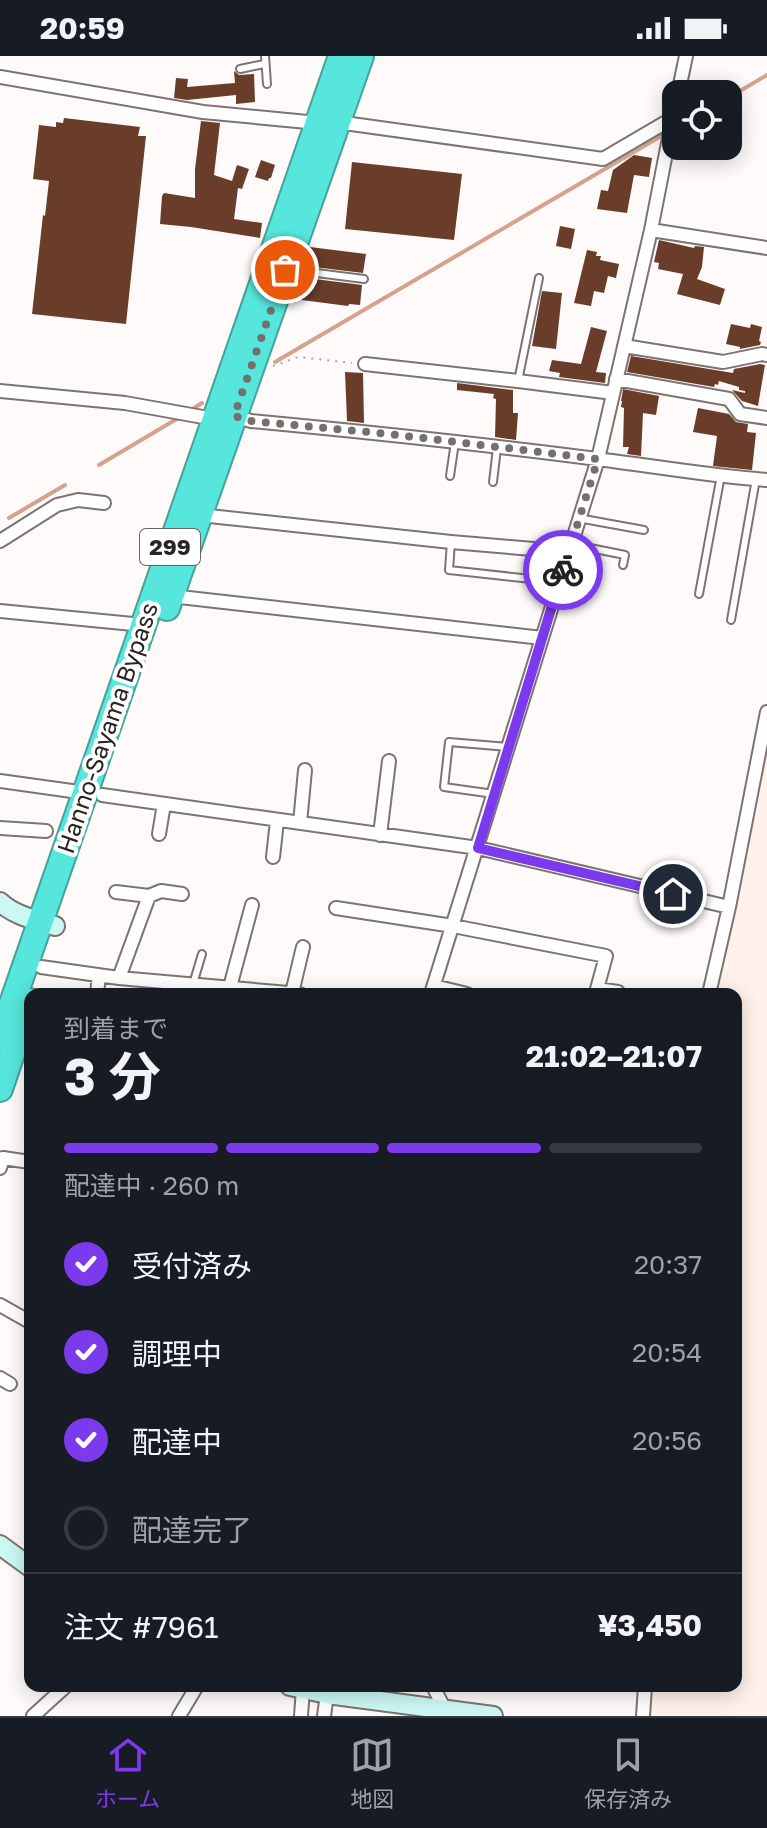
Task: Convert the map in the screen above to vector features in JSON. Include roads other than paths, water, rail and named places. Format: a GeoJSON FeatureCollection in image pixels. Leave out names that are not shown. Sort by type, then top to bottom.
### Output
{"type":"FeatureCollection","features":[{"type":"Feature","properties":{"kind":"highway","name":"Hanno-Sayama Bypass"},"geometry":{"type":"LineString","coordinates":[[30,988],[48,923],[94,794],[200,515],[205,415],[252,366],[285,270],[328,123],[341,56]]}},
{"type":"Feature","properties":{"kind":"highway","name":"Hanno-Sayama Bypass"},"geometry":{"type":"LineString","coordinates":[[94,794],[205,415],[328,123],[361,56]]}},
{"type":"Feature","properties":{"kind":"highway","name":"Hanno-Sayama Bypass"},"geometry":{"type":"LineString","coordinates":[[34,988],[41,967],[48,923]]}},
{"type":"Feature","properties":{"kind":"highway","name":"Hanno-Sayama Bypass"},"geometry":{"type":"LineString","coordinates":[[0,1089],[24,1010]]}},
{"type":"Feature","properties":{"kind":"highway","name":"Hanno-Sayama Bypass"},"geometry":{"type":"LineString","coordinates":[[16,1039],[24,1017]]}},
{"type":"Feature","properties":{"kind":"street"},"geometry":{"type":"LineString","coordinates":[[681,80],[686,56]]}},
{"type":"Feature","properties":{"kind":"street"},"geometry":{"type":"LineString","coordinates":[[0,77],[203,112],[328,123],[603,159],[662,124]]}},
{"type":"Feature","properties":{"kind":"street"},"geometry":{"type":"LineString","coordinates":[[433,988],[598,459],[665,160]]}},
{"type":"Feature","properties":{"kind":"street"},"geometry":{"type":"LineString","coordinates":[[651,230],[767,248]]}},
{"type":"Feature","properties":{"kind":"street"},"geometry":{"type":"LineString","coordinates":[[624,346],[723,362],[767,355]]}},
{"type":"Feature","properties":{"kind":"street"},"geometry":{"type":"LineString","coordinates":[[365,364],[613,393]]}},
{"type":"Feature","properties":{"kind":"street"},"geometry":{"type":"LineString","coordinates":[[616,379],[729,399],[740,414],[767,418]]}},
{"type":"Feature","properties":{"kind":"street"},"geometry":{"type":"LineString","coordinates":[[0,391],[125,403],[251,421],[762,479]]}},
{"type":"Feature","properties":{"kind":"street"},"geometry":{"type":"LineString","coordinates":[[0,541],[57,505],[78,500],[104,503]]}},
{"type":"Feature","properties":{"kind":"street"},"geometry":{"type":"LineString","coordinates":[[200,515],[451,542],[569,548]]}},
{"type":"Feature","properties":{"kind":"street"},"geometry":{"type":"LineString","coordinates":[[171,596],[542,638]]}},
{"type":"Feature","properties":{"kind":"street"},"geometry":{"type":"LineString","coordinates":[[0,611],[143,625]]}},
{"type":"Feature","properties":{"kind":"street"},"geometry":{"type":"LineString","coordinates":[[710,988],[767,712]]}},
{"type":"Feature","properties":{"kind":"street"},"geometry":{"type":"LineString","coordinates":[[380,835],[389,761]]}},
{"type":"Feature","properties":{"kind":"street"},"geometry":{"type":"LineString","coordinates":[[300,823],[305,770]]}},
{"type":"Feature","properties":{"kind":"street"},"geometry":{"type":"LineString","coordinates":[[0,781],[478,848],[729,907]]}},
{"type":"Feature","properties":{"kind":"street"},"geometry":{"type":"LineString","coordinates":[[159,834],[164,804]]}},
{"type":"Feature","properties":{"kind":"street"},"geometry":{"type":"LineString","coordinates":[[273,857],[277,821]]}},
{"type":"Feature","properties":{"kind":"street"},"geometry":{"type":"LineString","coordinates":[[0,828],[46,831]]}},
{"type":"Feature","properties":{"kind":"street"},"geometry":{"type":"LineString","coordinates":[[116,892],[149,896],[161,891],[182,894]]}},
{"type":"Feature","properties":{"kind":"street"},"geometry":{"type":"LineString","coordinates":[[119,978],[149,896]]}},
{"type":"Feature","properties":{"kind":"street"},"geometry":{"type":"LineString","coordinates":[[0,902],[8,909],[48,923]]}},
{"type":"Feature","properties":{"kind":"street"},"geometry":{"type":"LineString","coordinates":[[230,987],[252,905]]}},
{"type":"Feature","properties":{"kind":"street"},"geometry":{"type":"LineString","coordinates":[[336,908],[453,926],[606,956],[597,988]]}},
{"type":"Feature","properties":{"kind":"street"},"geometry":{"type":"LineString","coordinates":[[293,988],[303,947]]}},
{"type":"Feature","properties":{"kind":"street"},"geometry":{"type":"LineString","coordinates":[[41,967],[199,988],[235,988]]}},
{"type":"Feature","properties":{"kind":"street"},"geometry":{"type":"LineString","coordinates":[[98,988],[99,975]]}},
{"type":"Feature","properties":{"kind":"street"},"geometry":{"type":"LineString","coordinates":[[0,1168],[3,1158],[24,1161]]}},
{"type":"Feature","properties":{"kind":"street"},"geometry":{"type":"LineString","coordinates":[[0,1305],[24,1319]]}},
{"type":"Feature","properties":{"kind":"street"},"geometry":{"type":"LineString","coordinates":[[0,1545],[24,1560]]}},
{"type":"Feature","properties":{"kind":"street"},"geometry":{"type":"LineString","coordinates":[[33,1716],[59,1692]]}},
{"type":"Feature","properties":{"kind":"street"},"geometry":{"type":"LineString","coordinates":[[179,1716],[193,1692]]}},
{"type":"Feature","properties":{"kind":"street"},"geometry":{"type":"LineString","coordinates":[[298,1692],[301,1716]]}},
{"type":"Feature","properties":{"kind":"street"},"geometry":{"type":"LineString","coordinates":[[317,1692],[373,1693],[444,1713],[493,1716]]}},
{"type":"Feature","properties":{"kind":"street"},"geometry":{"type":"LineString","coordinates":[[435,1692],[444,1713]]}},
{"type":"Feature","properties":{"kind":"street"},"geometry":{"type":"LineString","coordinates":[[643,1716],[645,1692]]}},
{"type":"Feature","properties":{"kind":"street"},"geometry":{"type":"LineString","coordinates":[[324,1716],[327,1694]]}},
{"type":"Feature","properties":{"kind":"lane"},"geometry":{"type":"LineString","coordinates":[[240,69],[264,60],[267,84]]}},
{"type":"Feature","properties":{"kind":"lane"},"geometry":{"type":"LineString","coordinates":[[285,270],[364,279]]}},
{"type":"Feature","properties":{"kind":"lane"},"geometry":{"type":"LineString","coordinates":[[518,381],[539,278]]}},
{"type":"Feature","properties":{"kind":"lane"},"geometry":{"type":"LineString","coordinates":[[450,476],[455,442]]}},
{"type":"Feature","properties":{"kind":"lane"},"geometry":{"type":"LineString","coordinates":[[493,482],[497,448]]}},
{"type":"Feature","properties":{"kind":"lane"},"geometry":{"type":"LineString","coordinates":[[699,594],[721,475]]}},
{"type":"Feature","properties":{"kind":"lane"},"geometry":{"type":"LineString","coordinates":[[731,620],[762,479]]}},
{"type":"Feature","properties":{"kind":"lane"},"geometry":{"type":"LineString","coordinates":[[578,518],[644,530]]}},
{"type":"Feature","properties":{"kind":"lane"},"geometry":{"type":"LineString","coordinates":[[451,542],[449,570],[559,582]]}},
{"type":"Feature","properties":{"kind":"lane"},"geometry":{"type":"LineString","coordinates":[[569,548],[625,555],[623,565]]}},
{"type":"Feature","properties":{"kind":"lane"},"geometry":{"type":"LineString","coordinates":[[494,794],[444,787],[449,742],[508,747]]}},
{"type":"Feature","properties":{"kind":"lane"},"geometry":{"type":"LineString","coordinates":[[199,988],[202,954]]}},
{"type":"Feature","properties":{"kind":"waterway"},"geometry":{"type":"LineString","coordinates":[[742,90],[767,75]]}},
{"type":"Feature","properties":{"kind":"waterway"},"geometry":{"type":"LineString","coordinates":[[275,362],[662,136]]}},
{"type":"Feature","properties":{"kind":"waterway"},"geometry":{"type":"LineString","coordinates":[[191,410],[202,403]]}},
{"type":"Feature","properties":{"kind":"waterway"},"geometry":{"type":"LineString","coordinates":[[99,465],[180,417]]}},
{"type":"Feature","properties":{"kind":"waterway"},"geometry":{"type":"LineString","coordinates":[[9,518],[65,485]]}}]}
